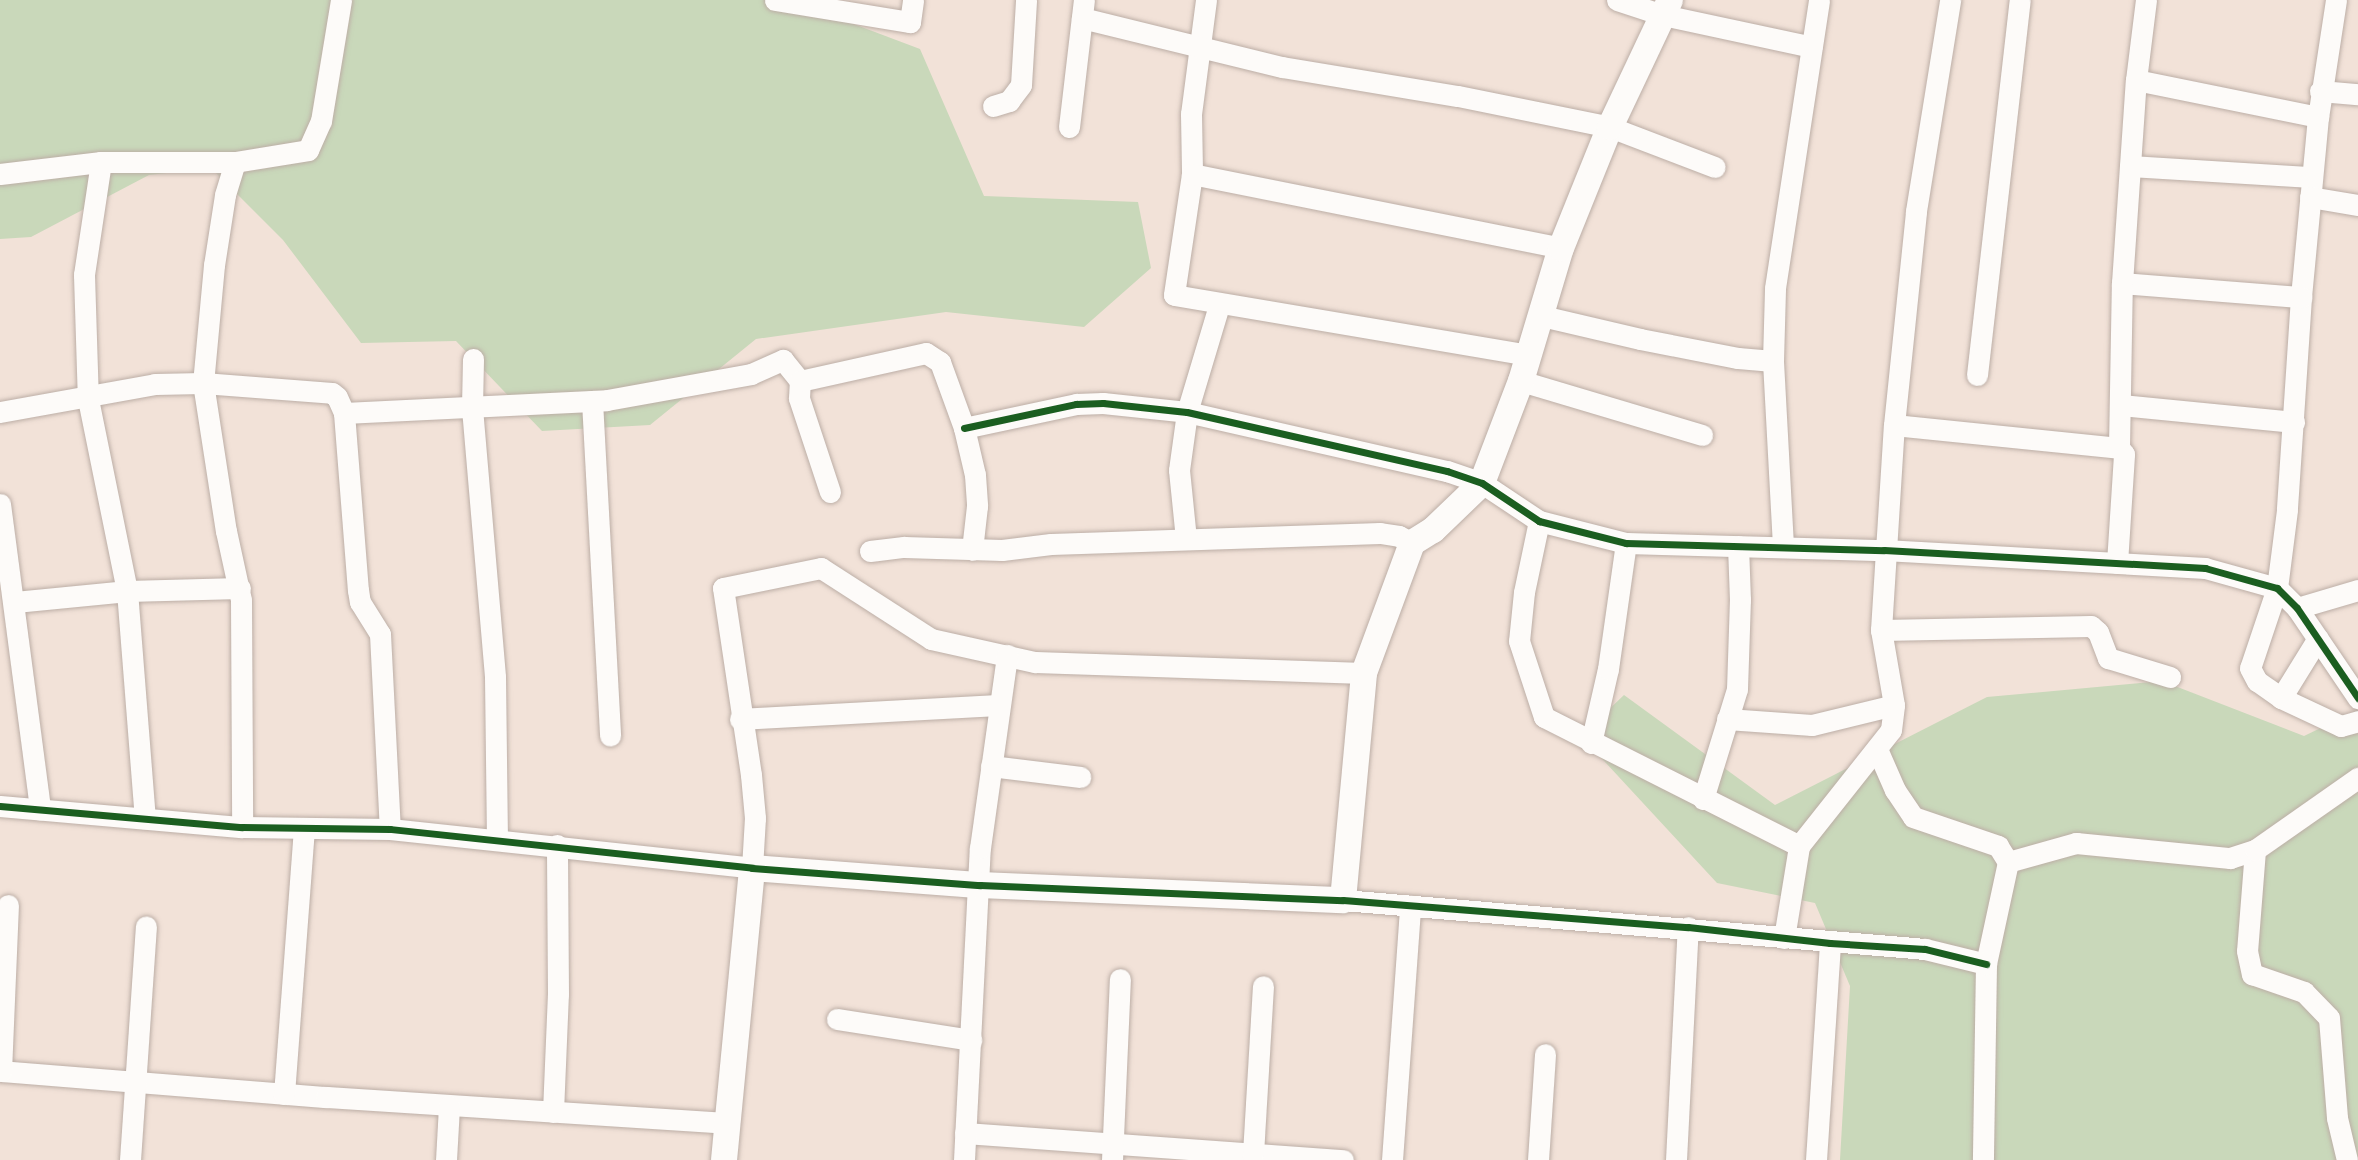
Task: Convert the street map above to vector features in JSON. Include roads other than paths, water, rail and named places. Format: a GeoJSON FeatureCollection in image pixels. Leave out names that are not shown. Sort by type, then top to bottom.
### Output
{"type":"FeatureCollection","features":[{"type":"Feature","properties":{"kind":"street"},"geometry":{"type":"LineString","coordinates":[[0,174],[101,162],[235,162],[307,150],[321,121],[341,0]]}},
{"type":"Feature","properties":{"kind":"street"},"geometry":{"type":"LineString","coordinates":[[775,0],[910,22],[913,0]]}},
{"type":"Feature","properties":{"kind":"street"},"geometry":{"type":"LineString","coordinates":[[993,106],[1009,101],[1021,85],[1026,0]]}},
{"type":"Feature","properties":{"kind":"street"},"geometry":{"type":"LineString","coordinates":[[1206,0],[1191,114],[1192,174],[1174,295],[1219,305],[1397,331],[1528,355]]}},
{"type":"Feature","properties":{"kind":"street"},"geometry":{"type":"LineString","coordinates":[[1617,0],[1666,8],[1812,47]]}},
{"type":"Feature","properties":{"kind":"street"},"geometry":{"type":"LineString","coordinates":[[1783,546],[1773,361],[1774,288],[1819,0]]}},
{"type":"Feature","properties":{"kind":"street"},"geometry":{"type":"LineString","coordinates":[[1784,938],[1799,846],[1891,730],[1894,705],[1881,630],[1894,425],[1916,211],[1950,0]]}},
{"type":"Feature","properties":{"kind":"street"},"geometry":{"type":"LineString","coordinates":[[1977,374],[2020,0]]}},
{"type":"Feature","properties":{"kind":"street"},"geometry":{"type":"LineString","coordinates":[[2117,563],[2124,454],[2119,448],[2122,283],[2136,80],[2146,0]]}},
{"type":"Feature","properties":{"kind":"street"},"geometry":{"type":"LineString","coordinates":[[2336,0],[2320,91],[2301,297],[2294,422],[2277,588],[2250,668],[2257,681],[2281,698],[2341,726],[2358,721]]}},
{"type":"Feature","properties":{"kind":"street"},"geometry":{"type":"LineString","coordinates":[[1343,900],[1364,673],[1412,543],[1433,530],[1482,482],[1521,382],[1561,248],[1610,127],[1666,8]]}},
{"type":"Feature","properties":{"kind":"street"},"geometry":{"type":"LineString","coordinates":[[1069,127],[1083,9],[1282,67],[1458,96],[1610,127],[1715,167]]}},
{"type":"Feature","properties":{"kind":"street"},"geometry":{"type":"LineString","coordinates":[[2136,80],[2318,117]]}},
{"type":"Feature","properties":{"kind":"street"},"geometry":{"type":"LineString","coordinates":[[2320,91],[2358,94]]}},
{"type":"Feature","properties":{"kind":"street"},"geometry":{"type":"LineString","coordinates":[[101,162],[84,275],[88,399],[127,591],[145,818]]}},
{"type":"Feature","properties":{"kind":"street"},"geometry":{"type":"LineString","coordinates":[[235,162],[225,195],[214,265],[203,383],[226,531],[240,588],[243,636],[242,827]]}},
{"type":"Feature","properties":{"kind":"street"},"geometry":{"type":"LineString","coordinates":[[2130,166],[2311,187],[2358,205]]}},
{"type":"Feature","properties":{"kind":"street"},"geometry":{"type":"LineString","coordinates":[[1192,174],[1561,248]]}},
{"type":"Feature","properties":{"kind":"street"},"geometry":{"type":"LineString","coordinates":[[2122,283],[2301,297]]}},
{"type":"Feature","properties":{"kind":"street"},"geometry":{"type":"LineString","coordinates":[[1186,539],[1179,470],[1187,412],[1219,305]]}},
{"type":"Feature","properties":{"kind":"street"},"geometry":{"type":"LineString","coordinates":[[1542,316],[1640,340],[1738,358],[1773,361]]}},
{"type":"Feature","properties":{"kind":"street"},"geometry":{"type":"LineString","coordinates":[[800,381],[926,353],[940,362],[964,428],[975,475],[978,506],[972,550]]}},
{"type":"Feature","properties":{"kind":"street"},"geometry":{"type":"LineString","coordinates":[[473,359],[472,408],[495,677],[497,840]]}},
{"type":"Feature","properties":{"kind":"street"},"geometry":{"type":"LineString","coordinates":[[344,413],[592,401],[751,374],[783,360],[800,381],[799,398],[830,492]]}},
{"type":"Feature","properties":{"kind":"street"},"geometry":{"type":"LineString","coordinates":[[1521,382],[1702,435]]}},
{"type":"Feature","properties":{"kind":"street"},"geometry":{"type":"LineString","coordinates":[[0,412],[88,399],[155,384],[203,383],[332,393],[340,401],[344,413],[360,602],[380,634],[390,829]]}},
{"type":"Feature","properties":{"kind":"street"},"geometry":{"type":"LineString","coordinates":[[592,401],[610,736]]}},
{"type":"Feature","properties":{"kind":"street"},"geometry":{"type":"LineString","coordinates":[[964,428],[1076,404],[1103,403],[1187,412],[1447,471],[1482,482],[1539,522],[1626,543],[1884,550],[2205,568],[2277,588],[2297,608],[2358,698]]}},
{"type":"Feature","properties":{"kind":"street"},"geometry":{"type":"LineString","coordinates":[[2120,405],[2294,422]]}},
{"type":"Feature","properties":{"kind":"street"},"geometry":{"type":"LineString","coordinates":[[1894,425],[2119,448]]}},
{"type":"Feature","properties":{"kind":"street"},"geometry":{"type":"LineString","coordinates":[[0,504],[15,601],[40,809]]}},
{"type":"Feature","properties":{"kind":"street"},"geometry":{"type":"LineString","coordinates":[[1539,522],[1524,592],[1519,641],[1544,717],[1799,846]]}},
{"type":"Feature","properties":{"kind":"street"},"geometry":{"type":"LineString","coordinates":[[870,551],[904,547],[972,550],[1380,533],[1399,536],[1412,543]]}},
{"type":"Feature","properties":{"kind":"street"},"geometry":{"type":"LineString","coordinates":[[1591,743],[1608,669],[1626,543]]}},
{"type":"Feature","properties":{"kind":"street"},"geometry":{"type":"LineString","coordinates":[[1703,799],[1737,688],[1740,600],[1738,546]]}},
{"type":"Feature","properties":{"kind":"street"},"geometry":{"type":"LineString","coordinates":[[724,1160],[755,818],[723,588],[821,568],[931,639],[1053,664],[1364,673]]}},
{"type":"Feature","properties":{"kind":"street"},"geometry":{"type":"LineString","coordinates":[[15,601],[127,591],[240,588]]}},
{"type":"Feature","properties":{"kind":"street"},"geometry":{"type":"LineString","coordinates":[[2297,608],[2358,590]]}},
{"type":"Feature","properties":{"kind":"street"},"geometry":{"type":"LineString","coordinates":[[1881,630],[2091,626],[2098,632],[2108,659],[2170,677]]}},
{"type":"Feature","properties":{"kind":"street"},"geometry":{"type":"LineString","coordinates":[[2281,698],[2318,638]]}},
{"type":"Feature","properties":{"kind":"street"},"geometry":{"type":"LineString","coordinates":[[964,1160],[980,848],[997,705],[1007,655]]}},
{"type":"Feature","properties":{"kind":"street"},"geometry":{"type":"LineString","coordinates":[[740,719],[997,705]]}},
{"type":"Feature","properties":{"kind":"street"},"geometry":{"type":"LineString","coordinates":[[1727,719],[1812,725],[1894,705]]}},
{"type":"Feature","properties":{"kind":"street"},"geometry":{"type":"LineString","coordinates":[[1877,749],[1895,790],[1913,817],[1998,846],[2008,862],[1986,964],[1983,1160]]}},
{"type":"Feature","properties":{"kind":"street"},"geometry":{"type":"LineString","coordinates":[[991,766],[1080,777]]}},
{"type":"Feature","properties":{"kind":"street"},"geometry":{"type":"LineString","coordinates":[[2008,862],[2076,843],[2230,858],[2255,850],[2358,778]]}},
{"type":"Feature","properties":{"kind":"street"},"geometry":{"type":"LineString","coordinates":[[0,806],[242,827],[390,829],[752,868],[980,885],[1343,900],[1688,927],[1830,943],[1925,949],[1986,964]]}},
{"type":"Feature","properties":{"kind":"street"},"geometry":{"type":"LineString","coordinates":[[284,1094],[304,829]]}},
{"type":"Feature","properties":{"kind":"street"},"geometry":{"type":"LineString","coordinates":[[553,1112],[558,994],[557,845]]}},
{"type":"Feature","properties":{"kind":"street"},"geometry":{"type":"LineString","coordinates":[[2255,850],[2247,951],[2252,974],[2304,992],[2329,1018],[2334,1045],[2337,1118],[2347,1160]]}},
{"type":"Feature","properties":{"kind":"street"},"geometry":{"type":"LineString","coordinates":[[8,905],[0,1071],[449,1106],[727,1123]]}},
{"type":"Feature","properties":{"kind":"street"},"geometry":{"type":"LineString","coordinates":[[1392,1160],[1410,906]]}},
{"type":"Feature","properties":{"kind":"street"},"geometry":{"type":"LineString","coordinates":[[130,1160],[146,926]]}},
{"type":"Feature","properties":{"kind":"street"},"geometry":{"type":"LineString","coordinates":[[1676,1160],[1688,927]]}},
{"type":"Feature","properties":{"kind":"street"},"geometry":{"type":"LineString","coordinates":[[1816,1160],[1830,943]]}},
{"type":"Feature","properties":{"kind":"street"},"geometry":{"type":"LineString","coordinates":[[1112,1152],[1120,979]]}},
{"type":"Feature","properties":{"kind":"street"},"geometry":{"type":"LineString","coordinates":[[1253,1154],[1263,986]]}},
{"type":"Feature","properties":{"kind":"street"},"geometry":{"type":"LineString","coordinates":[[837,1020],[971,1040]]}},
{"type":"Feature","properties":{"kind":"street"},"geometry":{"type":"LineString","coordinates":[[1538,1160],[1545,1054]]}},
{"type":"Feature","properties":{"kind":"street"},"geometry":{"type":"LineString","coordinates":[[446,1160],[449,1106]]}},
{"type":"Feature","properties":{"kind":"street"},"geometry":{"type":"LineString","coordinates":[[965,1133],[1112,1152],[1253,1154],[1343,1160]]}}]}
